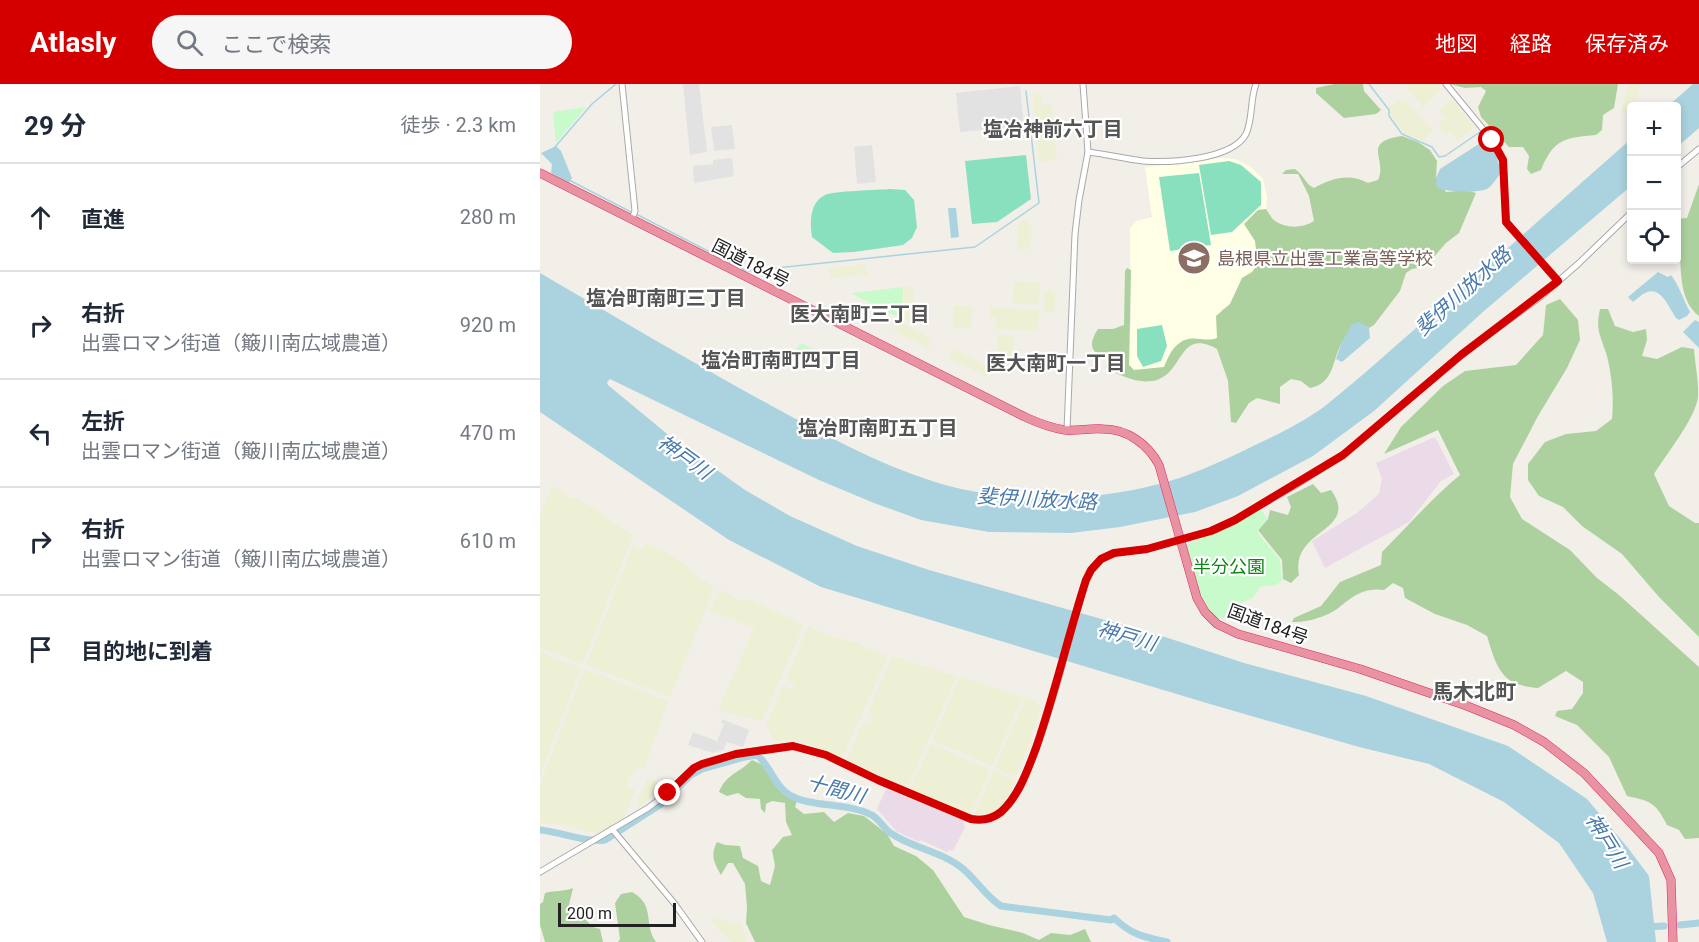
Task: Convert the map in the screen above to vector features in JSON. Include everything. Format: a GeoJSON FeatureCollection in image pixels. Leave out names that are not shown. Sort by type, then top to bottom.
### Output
{"type":"FeatureCollection","features":[{"type":"Feature","properties":{"kind":"highway","name":"国道184号"},"geometry":{"type":"LineString","coordinates":[[540,173],[1025,417],[1044,425],[1067,430],[1118,430],[1134,438],[1145,446],[1159,465],[1197,598],[1205,612],[1217,624],[1238,634],[1360,669],[1467,706],[1514,725],[1544,741],[1569,760],[1630,820],[1664,860],[1671,880],[1673,942]]}},
{"type":"Feature","properties":{"kind":"street"},"geometry":{"type":"LineString","coordinates":[[622,84],[635,211],[632,219]]}},
{"type":"Feature","properties":{"kind":"street"},"geometry":{"type":"LineString","coordinates":[[1067,430],[1075,234],[1078,200],[1088,152],[1083,84]]}},
{"type":"Feature","properties":{"kind":"street"},"geometry":{"type":"LineString","coordinates":[[1088,152],[1159,161],[1228,151],[1246,134],[1256,84]]}},
{"type":"Feature","properties":{"kind":"street"},"geometry":{"type":"LineString","coordinates":[[1446,84],[1492,140],[1503,160],[1506,222],[1558,281]]}},
{"type":"Feature","properties":{"kind":"street"},"geometry":{"type":"LineString","coordinates":[[1681,165],[1699,149]]}},
{"type":"Feature","properties":{"kind":"street"},"geometry":{"type":"LineString","coordinates":[[540,872],[648,808],[668,793],[694,768],[702,764],[736,754],[793,746],[826,755],[878,780],[964,816],[985,820],[995,816],[1005,808],[1022,782],[1044,726],[1081,596],[1091,570],[1101,559],[1114,553],[1147,549],[1211,531],[1235,520],[1343,455],[1461,355],[1558,281],[1627,217]]}},
{"type":"Feature","properties":{"kind":"street"},"geometry":{"type":"LineString","coordinates":[[612,829],[674,903],[702,942]]}},
{"type":"Feature","properties":{"kind":"shaded area"},"geometry":{"type":"Polygon","coordinates":[[[683,84],[699,84],[707,152],[690,155],[683,84]]]}},
{"type":"Feature","properties":{"kind":"shaded area"},"geometry":{"type":"Polygon","coordinates":[[[1406,84],[1438,84],[1441,89],[1423,107],[1409,92],[1406,84]]]}},
{"type":"Feature","properties":{"kind":"shaded area"},"geometry":{"type":"Polygon","coordinates":[[[1629,84],[1640,84],[1636,102],[1627,102],[1627,114],[1623,114],[1622,106],[1629,84]]]}},
{"type":"Feature","properties":{"kind":"shaded area"},"geometry":{"type":"Polygon","coordinates":[[[1020,86],[1024,126],[960,132],[956,93],[1020,86]]]}},
{"type":"Feature","properties":{"kind":"shaded area"},"geometry":{"type":"Polygon","coordinates":[[[1033,93],[1040,93],[1042,105],[1052,105],[1057,160],[1041,162],[1038,158],[1033,93]]]}},
{"type":"Feature","properties":{"kind":"shaded area"},"geometry":{"type":"Polygon","coordinates":[[[1404,99],[1433,130],[1423,141],[1404,133],[1391,116],[1388,106],[1404,99]]]}},
{"type":"Feature","properties":{"kind":"shaded area"},"geometry":{"type":"Polygon","coordinates":[[[1452,99],[1474,127],[1458,141],[1450,132],[1445,135],[1438,125],[1445,118],[1439,110],[1452,99]]]}},
{"type":"Feature","properties":{"kind":"shaded area"},"geometry":{"type":"Polygon","coordinates":[[[732,125],[735,149],[714,151],[711,127],[732,125]]]}},
{"type":"Feature","properties":{"kind":"shaded area"},"geometry":{"type":"Polygon","coordinates":[[[872,145],[876,182],[857,184],[854,147],[872,145]]]}},
{"type":"Feature","properties":{"kind":"shaded area"},"geometry":{"type":"Polygon","coordinates":[[[732,158],[734,176],[694,183],[693,166],[713,164],[713,160],[732,158]]]}},
{"type":"Feature","properties":{"kind":"shaded area","name":"島根県立出雲工業高等学校"},"geometry":{"type":"Polygon","coordinates":[[[1222,158],[1235,159],[1251,167],[1263,179],[1267,197],[1266,209],[1258,210],[1250,232],[1255,241],[1258,264],[1252,272],[1242,278],[1230,304],[1221,310],[1217,338],[1187,339],[1172,349],[1164,367],[1134,370],[1129,365],[1130,228],[1136,221],[1152,217],[1145,167],[1222,158]]]}},
{"type":"Feature","properties":{"kind":"shaded area"},"geometry":{"type":"Polygon","coordinates":[[[1026,219],[1032,229],[1030,249],[1017,249],[1018,224],[1026,219]]]}},
{"type":"Feature","properties":{"kind":"shaded area"},"geometry":{"type":"Polygon","coordinates":[[[866,264],[867,275],[830,278],[829,268],[866,264]]]}},
{"type":"Feature","properties":{"kind":"shaded area"},"geometry":{"type":"Polygon","coordinates":[[[1014,281],[1040,282],[1039,304],[1012,303],[1014,281]]]}},
{"type":"Feature","properties":{"kind":"shaded area"},"geometry":{"type":"Polygon","coordinates":[[[913,286],[913,322],[904,318],[904,287],[913,286]]]}},
{"type":"Feature","properties":{"kind":"shaded area"},"geometry":{"type":"Polygon","coordinates":[[[1044,290],[1055,291],[1055,312],[1044,312],[1044,290]]]}},
{"type":"Feature","properties":{"kind":"shaded area"},"geometry":{"type":"Polygon","coordinates":[[[953,306],[973,306],[971,328],[953,328],[953,306]]]}},
{"type":"Feature","properties":{"kind":"shaded area"},"geometry":{"type":"Polygon","coordinates":[[[990,307],[1039,310],[1038,331],[996,329],[996,318],[990,317],[990,307]]]}},
{"type":"Feature","properties":{"kind":"shaded area"},"geometry":{"type":"Polygon","coordinates":[[[899,322],[933,339],[928,348],[894,331],[899,322]]]}},
{"type":"Feature","properties":{"kind":"shaded area"},"geometry":{"type":"Polygon","coordinates":[[[997,335],[1014,336],[1012,357],[998,357],[997,335]]]}},
{"type":"Feature","properties":{"kind":"shaded area"},"geometry":{"type":"Polygon","coordinates":[[[953,348],[991,368],[987,377],[948,358],[953,348]]]}},
{"type":"Feature","properties":{"kind":"shaded area"},"geometry":{"type":"Polygon","coordinates":[[[1435,437],[1454,474],[1441,481],[1409,522],[1325,568],[1312,541],[1357,513],[1379,494],[1382,479],[1376,463],[1435,437]]]}},
{"type":"Feature","properties":{"kind":"shaded area"},"geometry":{"type":"Polygon","coordinates":[[[552,485],[569,497],[579,499],[633,535],[583,664],[540,648],[540,515],[552,485]]]}},
{"type":"Feature","properties":{"kind":"shaded area"},"geometry":{"type":"Polygon","coordinates":[[[646,543],[665,551],[712,585],[713,592],[670,697],[586,665],[633,545],[642,550],[646,543]]]}},
{"type":"Feature","properties":{"kind":"shaded area"},"geometry":{"type":"Polygon","coordinates":[[[720,589],[741,601],[750,599],[804,625],[762,721],[718,710],[754,628],[710,611],[720,589]]]}},
{"type":"Feature","properties":{"kind":"shaded area"},"geometry":{"type":"Polygon","coordinates":[[[808,626],[827,635],[859,643],[888,656],[842,759],[808,744],[791,740],[774,741],[766,725],[783,686],[791,690],[795,684],[786,680],[808,626]]]}},
{"type":"Feature","properties":{"kind":"shaded area"},"geometry":{"type":"Polygon","coordinates":[[[540,652],[581,668],[540,775],[540,652]]]}},
{"type":"Feature","properties":{"kind":"shaded area"},"geometry":{"type":"Polygon","coordinates":[[[892,656],[957,676],[907,789],[846,761],[863,722],[869,723],[873,715],[868,712],[892,656]]]}},
{"type":"Feature","properties":{"kind":"shaded area"},"geometry":{"type":"Polygon","coordinates":[[[584,669],[668,701],[644,769],[638,766],[634,769],[626,786],[635,790],[624,818],[599,833],[565,825],[540,823],[540,785],[584,669]]]}},
{"type":"Feature","properties":{"kind":"shaded area"},"geometry":{"type":"Polygon","coordinates":[[[960,676],[1023,697],[992,766],[932,740],[960,676]]]}},
{"type":"Feature","properties":{"kind":"shaded area"},"geometry":{"type":"Polygon","coordinates":[[[1026,697],[1041,705],[1032,737],[1016,777],[995,768],[1026,697]]]}},
{"type":"Feature","properties":{"kind":"shaded area"},"geometry":{"type":"Polygon","coordinates":[[[722,719],[749,730],[743,747],[727,742],[723,750],[713,753],[688,745],[693,732],[717,741],[724,724],[721,722],[722,719]]]}},
{"type":"Feature","properties":{"kind":"shaded area"},"geometry":{"type":"Polygon","coordinates":[[[931,743],[990,770],[970,816],[910,790],[931,743]]]}},
{"type":"Feature","properties":{"kind":"shaded area"},"geometry":{"type":"Polygon","coordinates":[[[994,771],[1015,780],[1008,797],[993,813],[974,815],[994,771]]]}},
{"type":"Feature","properties":{"kind":"shaded area"},"geometry":{"type":"Polygon","coordinates":[[[647,778],[656,781],[663,789],[640,806],[637,804],[647,778]]]}},
{"type":"Feature","properties":{"kind":"shaded area"},"geometry":{"type":"Polygon","coordinates":[[[886,789],[963,820],[965,827],[953,851],[947,852],[896,831],[877,809],[886,789]]]}},
{"type":"Feature","properties":{"kind":"shaded area"},"geometry":{"type":"Polygon","coordinates":[[[717,917],[721,921],[726,920],[734,924],[741,922],[747,942],[731,942],[711,922],[717,917]]]}},
{"type":"Feature","properties":{"kind":"green space"},"geometry":{"type":"Polygon","coordinates":[[[1334,84],[1363,84],[1364,91],[1381,110],[1376,114],[1344,118],[1316,93],[1316,88],[1334,84]]]}},
{"type":"Feature","properties":{"kind":"green space"},"geometry":{"type":"Polygon","coordinates":[[[1450,84],[1618,84],[1614,108],[1603,115],[1602,130],[1596,135],[1576,137],[1562,142],[1551,151],[1541,170],[1531,174],[1527,169],[1529,156],[1523,147],[1509,147],[1481,117],[1478,107],[1486,91],[1481,87],[1465,88],[1450,84]]]}},
{"type":"Feature","properties":{"kind":"green space"},"geometry":{"type":"Polygon","coordinates":[[[586,107],[556,143],[553,112],[586,107]]]}},
{"type":"Feature","properties":{"kind":"green space"},"geometry":{"type":"Polygon","coordinates":[[[1402,136],[1430,150],[1437,161],[1436,178],[1446,192],[1467,190],[1476,193],[1459,233],[1446,243],[1425,267],[1412,269],[1406,273],[1400,291],[1374,325],[1369,328],[1359,323],[1347,335],[1324,382],[1310,388],[1301,381],[1291,379],[1280,387],[1280,404],[1257,398],[1249,403],[1236,423],[1231,422],[1228,381],[1217,349],[1205,344],[1188,347],[1166,375],[1157,380],[1130,379],[1106,368],[1107,359],[1094,350],[1092,343],[1098,329],[1113,329],[1124,325],[1125,271],[1127,268],[1131,270],[1129,365],[1134,370],[1164,367],[1179,343],[1192,339],[1217,338],[1216,316],[1230,304],[1242,278],[1252,272],[1258,264],[1255,241],[1244,224],[1258,210],[1266,209],[1274,220],[1290,226],[1300,226],[1314,221],[1309,196],[1298,174],[1282,174],[1286,170],[1295,169],[1314,188],[1341,178],[1354,178],[1368,183],[1378,180],[1380,165],[1378,152],[1382,142],[1402,136]]]}},
{"type":"Feature","properties":{"kind":"green space"},"geometry":{"type":"Polygon","coordinates":[[[1026,155],[1031,199],[997,222],[972,224],[965,161],[1026,155]]]}},
{"type":"Feature","properties":{"kind":"green space"},"geometry":{"type":"Polygon","coordinates":[[[1229,161],[1241,165],[1261,182],[1261,205],[1232,232],[1211,235],[1199,165],[1229,161]]]}},
{"type":"Feature","properties":{"kind":"green space"},"geometry":{"type":"Polygon","coordinates":[[[1199,173],[1211,245],[1170,251],[1159,177],[1199,173]]]}},
{"type":"Feature","properties":{"kind":"green space"},"geometry":{"type":"Polygon","coordinates":[[[1699,184],[1699,316],[1687,301],[1682,282],[1681,219],[1687,218],[1699,184]]]}},
{"type":"Feature","properties":{"kind":"green space"},"geometry":{"type":"Polygon","coordinates":[[[890,189],[905,190],[914,200],[917,227],[912,238],[903,245],[833,253],[812,237],[813,208],[825,195],[890,189]]]}},
{"type":"Feature","properties":{"kind":"green space"},"geometry":{"type":"Polygon","coordinates":[[[903,287],[902,319],[852,294],[853,293],[903,287]]]}},
{"type":"Feature","properties":{"kind":"green space"},"geometry":{"type":"Polygon","coordinates":[[[1560,299],[1578,320],[1580,340],[1567,368],[1513,464],[1510,497],[1522,519],[1570,550],[1597,578],[1699,667],[1699,838],[1685,839],[1679,830],[1667,825],[1652,804],[1627,796],[1609,757],[1577,725],[1555,716],[1557,711],[1572,709],[1583,693],[1583,682],[1566,671],[1538,688],[1513,682],[1499,668],[1487,636],[1467,625],[1435,614],[1405,598],[1403,588],[1393,583],[1384,590],[1370,590],[1358,594],[1321,617],[1303,622],[1292,622],[1294,618],[1321,606],[1340,582],[1381,565],[1382,552],[1460,475],[1438,430],[1384,454],[1401,427],[1443,386],[1465,371],[1516,365],[1543,335],[1546,305],[1560,299]]]}},
{"type":"Feature","properties":{"kind":"green space"},"geometry":{"type":"Polygon","coordinates":[[[1600,309],[1608,309],[1615,326],[1633,332],[1646,329],[1647,340],[1642,356],[1657,359],[1682,347],[1694,349],[1698,391],[1696,405],[1686,425],[1654,474],[1669,506],[1695,523],[1699,523],[1699,637],[1659,597],[1622,554],[1582,526],[1563,507],[1539,496],[1528,480],[1528,464],[1545,442],[1566,434],[1596,431],[1612,419],[1613,395],[1610,372],[1598,328],[1600,309]]]}},
{"type":"Feature","properties":{"kind":"green space"},"geometry":{"type":"Polygon","coordinates":[[[1162,325],[1167,346],[1161,361],[1143,367],[1137,356],[1137,329],[1162,325]]]}},
{"type":"Feature","properties":{"kind":"green space"},"geometry":{"type":"Polygon","coordinates":[[[803,344],[819,352],[811,370],[792,359],[799,345],[803,344]]]}},
{"type":"Feature","properties":{"kind":"green space"},"geometry":{"type":"Polygon","coordinates":[[[1313,484],[1321,493],[1331,490],[1338,504],[1337,514],[1332,523],[1304,548],[1299,560],[1299,575],[1291,583],[1283,579],[1282,560],[1258,530],[1268,519],[1270,510],[1288,515],[1291,507],[1287,497],[1313,484]]]}},
{"type":"Feature","properties":{"kind":"green space","name":"半分公園"},"geometry":{"type":"Polygon","coordinates":[[[1260,509],[1268,519],[1257,532],[1280,560],[1282,581],[1276,585],[1261,586],[1253,598],[1234,606],[1224,618],[1215,619],[1201,601],[1186,545],[1260,509]]]}},
{"type":"Feature","properties":{"kind":"green space"},"geometry":{"type":"Polygon","coordinates":[[[752,760],[761,764],[783,792],[797,801],[795,807],[804,814],[824,812],[834,822],[848,813],[864,816],[887,834],[894,846],[916,856],[933,870],[964,917],[1023,933],[1039,940],[1051,933],[1070,935],[1085,929],[1091,942],[755,942],[746,923],[745,884],[733,863],[728,863],[721,875],[713,855],[717,842],[740,846],[743,858],[758,866],[761,881],[770,885],[775,866],[772,850],[783,837],[792,835],[786,822],[785,803],[772,801],[766,804],[765,813],[761,809],[760,799],[746,798],[738,793],[727,796],[719,792],[729,777],[752,760]]]}},
{"type":"Feature","properties":{"kind":"green space"},"geometry":{"type":"Polygon","coordinates":[[[573,888],[568,909],[583,917],[593,927],[600,929],[603,942],[545,942],[540,925],[540,904],[543,902],[545,893],[573,888]]]}},
{"type":"Feature","properties":{"kind":"green space"},"geometry":{"type":"Polygon","coordinates":[[[632,892],[639,897],[647,909],[650,928],[656,942],[618,942],[620,939],[615,903],[621,894],[632,892]]]}},
{"type":"Feature","properties":{"kind":"water"},"geometry":{"type":"Polygon","coordinates":[[[1693,84],[1699,84],[1699,128],[1681,144],[1681,102],[1673,102],[1693,84]]]}},
{"type":"Feature","properties":{"kind":"water"},"geometry":{"type":"Polygon","coordinates":[[[1485,140],[1489,140],[1494,148],[1500,169],[1500,174],[1491,186],[1483,190],[1470,191],[1437,188],[1436,178],[1440,169],[1485,140]]]}},
{"type":"Feature","properties":{"kind":"water"},"geometry":{"type":"Polygon","coordinates":[[[1627,143],[1627,189],[1484,311],[1374,411],[1313,456],[1238,496],[1195,512],[1120,527],[1071,533],[989,532],[921,520],[819,480],[610,379],[607,382],[672,438],[745,490],[790,516],[857,546],[929,570],[1165,637],[1244,663],[1366,696],[1508,746],[1587,799],[1628,848],[1649,876],[1656,942],[1607,942],[1593,893],[1559,843],[1504,802],[1429,764],[1359,747],[1210,704],[821,587],[729,540],[540,412],[540,273],[684,357],[811,427],[870,457],[911,474],[959,489],[988,494],[1045,498],[1103,495],[1159,484],[1193,473],[1307,418],[1353,383],[1627,143]]]}},
{"type":"Feature","properties":{"kind":"water"},"geometry":{"type":"Polygon","coordinates":[[[556,146],[561,151],[572,178],[569,183],[551,173],[552,164],[541,153],[556,146]]]}},
{"type":"Feature","properties":{"kind":"water"},"geometry":{"type":"Polygon","coordinates":[[[948,208],[956,208],[959,237],[951,238],[948,208]]]}},
{"type":"Feature","properties":{"kind":"water"},"geometry":{"type":"Polygon","coordinates":[[[1658,272],[1668,277],[1671,275],[1690,312],[1687,316],[1679,320],[1676,318],[1664,299],[1656,292],[1645,293],[1633,302],[1628,297],[1658,272]]]}},
{"type":"Feature","properties":{"kind":"water"},"geometry":{"type":"Polygon","coordinates":[[[1695,320],[1699,322],[1699,348],[1683,332],[1695,320]]]}},
{"type":"Feature","properties":{"kind":"water"},"geometry":{"type":"Polygon","coordinates":[[[1359,322],[1369,328],[1370,338],[1342,362],[1336,359],[1352,324],[1359,322]]]}},
{"type":"Feature","properties":{"kind":"waterway"},"geometry":{"type":"LineString","coordinates":[[555,147],[592,104],[616,84]]}},
{"type":"Feature","properties":{"kind":"waterway"},"geometry":{"type":"LineString","coordinates":[[1369,84],[1389,110],[1389,116],[1402,134],[1432,147],[1439,157],[1445,156],[1480,132]]}},
{"type":"Feature","properties":{"kind":"waterway"},"geometry":{"type":"LineString","coordinates":[[636,214],[747,271],[975,247],[1039,203],[1026,91]]}},
{"type":"Feature","properties":{"kind":"waterway"},"geometry":{"type":"LineString","coordinates":[[569,180],[631,212]]}},
{"type":"Feature","properties":{"kind":"waterway","name":"十間川"},"geometry":{"type":"LineString","coordinates":[[540,830],[590,840],[605,840],[661,804],[691,775],[702,769],[757,755],[779,786],[788,794],[806,801],[851,808],[872,815],[892,834],[946,858],[962,868],[990,898],[1001,906],[1111,920],[1114,918],[1138,934],[1167,942]]}},
{"type":"Feature","properties":{"kind":"waterway"},"geometry":{"type":"LineString","coordinates":[[1680,925],[1699,923]]}},
{"type":"Feature","properties":{"kind":"waterway"},"geometry":{"type":"LineString","coordinates":[[1646,927],[1664,926]]}},
{"type":"Feature","properties":{"kind":"place","name":"島根県立出雲工業高等学校"},"geometry":{"type":"Point","coordinates":[1194,258]}},
{"type":"Feature","properties":{"kind":"district","name":"塩冶神前六丁目"},"geometry":{"type":"Point","coordinates":[1053,129]}},
{"type":"Feature","properties":{"kind":"district","name":"塩冶町南町三丁目"},"geometry":{"type":"Point","coordinates":[666,298]}},
{"type":"Feature","properties":{"kind":"district","name":"医大南町三丁目"},"geometry":{"type":"Point","coordinates":[860,314]}},
{"type":"Feature","properties":{"kind":"district","name":"塩冶町南町四丁目"},"geometry":{"type":"Point","coordinates":[781,360]}},
{"type":"Feature","properties":{"kind":"district","name":"医大南町一丁目"},"geometry":{"type":"Point","coordinates":[1056,363]}},
{"type":"Feature","properties":{"kind":"district","name":"塩冶町南町五丁目"},"geometry":{"type":"Point","coordinates":[878,428]}},
{"type":"Feature","properties":{"kind":"district","name":"馬木北町"},"geometry":{"type":"Point","coordinates":[1474,692]}},
{"type":"Feature","properties":{"kind":"route"},"geometry":{"type":"LineString","coordinates":[[668,793],[682,778],[702,764],[736,754],[793,746],[826,755],[878,780],[971,819],[985,820],[1000,813],[1022,782],[1030,762],[1044,726],[1086,580],[1101,559],[1114,553],[1147,549],[1211,531],[1235,520],[1296,484],[1343,455],[1461,355],[1539,298],[1558,281],[1506,222],[1503,160],[1492,140]]}},
{"type":"Feature","properties":{"kind":"water label","name":"斐伊川放水路"},"geometry":{"type":"Point","coordinates":[1463,291]}},
{"type":"Feature","properties":{"kind":"water label","name":"神戸川"},"geometry":{"type":"Point","coordinates":[685,457]}},
{"type":"Feature","properties":{"kind":"water label","name":"斐伊川放水路"},"geometry":{"type":"Point","coordinates":[1037,499]}},
{"type":"Feature","properties":{"kind":"water label","name":"神戸川"},"geometry":{"type":"Point","coordinates":[1127,636]}},
{"type":"Feature","properties":{"kind":"water label","name":"神戸川"},"geometry":{"type":"Point","coordinates":[1607,841]}}]}
